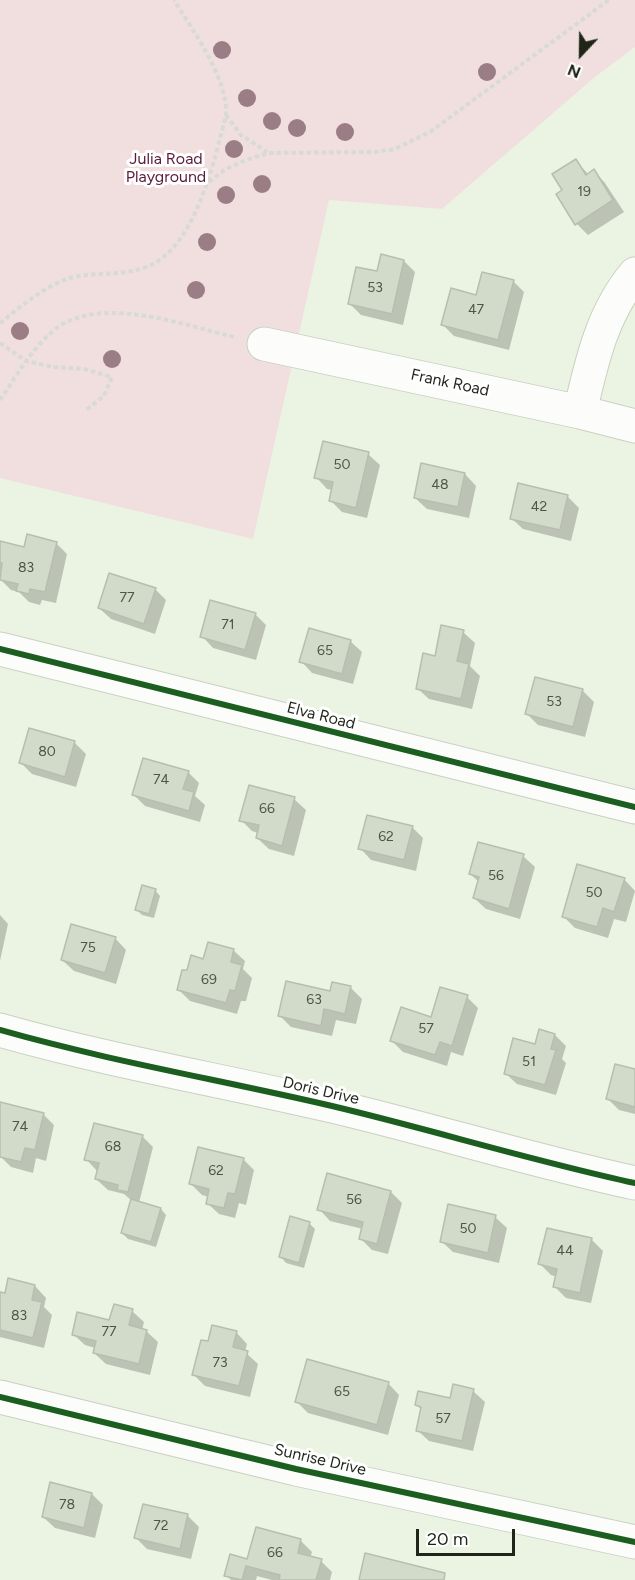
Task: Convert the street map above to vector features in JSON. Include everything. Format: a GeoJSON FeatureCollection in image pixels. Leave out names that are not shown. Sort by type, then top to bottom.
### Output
{"type":"FeatureCollection","features":[{"type":"Feature","properties":{"kind":"street"},"geometry":{"type":"LineString","coordinates":[[580,412],[594,354],[615,304],[635,274]]}},
{"type":"Feature","properties":{"kind":"street","name":"Frank Road"},"geometry":{"type":"LineString","coordinates":[[264,344],[580,412],[635,426]]}},
{"type":"Feature","properties":{"kind":"street","name":"Elva Road"},"geometry":{"type":"LineString","coordinates":[[0,649],[635,807]]}},
{"type":"Feature","properties":{"kind":"street","name":"Doris Drive"},"geometry":{"type":"LineString","coordinates":[[0,1030],[67,1048],[442,1133],[570,1169],[635,1183]]}},
{"type":"Feature","properties":{"kind":"street","name":"Sunrise Drive"},"geometry":{"type":"LineString","coordinates":[[0,1397],[296,1469],[635,1542]]}},
{"type":"Feature","properties":{"kind":"path"},"geometry":{"type":"LineString","coordinates":[[0,323],[41,292],[70,278],[131,272],[159,261],[172,249],[193,216],[208,182],[227,106],[211,63],[174,0]]}},
{"type":"Feature","properties":{"kind":"path"},"geometry":{"type":"LineString","coordinates":[[208,182],[226,169],[268,153],[375,152],[395,149],[412,142],[430,132],[609,0]]}},
{"type":"Feature","properties":{"kind":"path"},"geometry":{"type":"LineString","coordinates":[[226,115],[241,135],[268,153]]}},
{"type":"Feature","properties":{"kind":"path"},"geometry":{"type":"LineString","coordinates":[[0,400],[33,351],[55,330],[72,320],[117,312],[264,344]]}},
{"type":"Feature","properties":{"kind":"path"},"geometry":{"type":"LineString","coordinates":[[0,344],[26,362],[84,369],[112,377],[104,396],[86,410]]}},
{"type":"Feature","properties":{"kind":"green space","name":"Julia Road Playground"},"geometry":{"type":"Polygon","coordinates":[[[0,0],[635,0],[635,47],[595,77],[442,209],[329,200],[253,539],[0,478],[0,0]]]}},
{"type":"Feature","properties":{"kind":"building"},"geometry":{"type":"Polygon","coordinates":[[[576,159],[586,175],[594,169],[613,200],[575,225],[556,194],[562,190],[552,174],[576,159]]]}},
{"type":"Feature","properties":{"kind":"building"},"geometry":{"type":"Polygon","coordinates":[[[381,254],[404,260],[392,314],[348,304],[356,267],[377,271],[381,254]]]}},
{"type":"Feature","properties":{"kind":"building"},"geometry":{"type":"Polygon","coordinates":[[[482,272],[514,280],[498,340],[441,325],[451,288],[476,295],[482,272]]]}},
{"type":"Feature","properties":{"kind":"building"},"geometry":{"type":"Polygon","coordinates":[[[323,441],[369,452],[356,508],[329,501],[333,482],[314,478],[323,441]]]}},
{"type":"Feature","properties":{"kind":"building"},"geometry":{"type":"Polygon","coordinates":[[[421,463],[465,473],[458,507],[414,498],[421,463]]]}},
{"type":"Feature","properties":{"kind":"building"},"geometry":{"type":"Polygon","coordinates":[[[518,483],[568,495],[560,530],[510,519],[518,483]]]}},
{"type":"Feature","properties":{"kind":"building"},"geometry":{"type":"Polygon","coordinates":[[[27,534],[57,542],[45,592],[30,589],[29,594],[16,591],[18,584],[0,580],[2,563],[0,563],[0,541],[24,547],[27,534]]]}},
{"type":"Feature","properties":{"kind":"building"},"geometry":{"type":"Polygon","coordinates":[[[109,573],[156,588],[144,624],[98,608],[109,573]]]}},
{"type":"Feature","properties":{"kind":"building"},"geometry":{"type":"Polygon","coordinates":[[[210,600],[256,613],[245,650],[200,637],[210,600]]]}},
{"type":"Feature","properties":{"kind":"building"},"geometry":{"type":"Polygon","coordinates":[[[441,625],[464,630],[457,661],[469,664],[461,699],[416,689],[423,653],[435,656],[441,625]]]}},
{"type":"Feature","properties":{"kind":"building"},"geometry":{"type":"Polygon","coordinates":[[[309,628],[351,640],[342,674],[299,662],[309,628]]]}},
{"type":"Feature","properties":{"kind":"building"},"geometry":{"type":"Polygon","coordinates":[[[535,677],[583,689],[573,727],[525,714],[535,677]]]}},
{"type":"Feature","properties":{"kind":"building"},"geometry":{"type":"Polygon","coordinates":[[[29,728],[75,741],[65,777],[19,763],[29,728]]]}},
{"type":"Feature","properties":{"kind":"building"},"geometry":{"type":"Polygon","coordinates":[[[143,758],[189,771],[183,789],[194,792],[189,811],[132,795],[143,758]]]}},
{"type":"Feature","properties":{"kind":"building"},"geometry":{"type":"Polygon","coordinates":[[[249,785],[295,797],[282,846],[256,838],[259,825],[239,821],[249,785]]]}},
{"type":"Feature","properties":{"kind":"building"},"geometry":{"type":"Polygon","coordinates":[[[367,815],[413,826],[404,860],[358,849],[367,815]]]}},
{"type":"Feature","properties":{"kind":"building"},"geometry":{"type":"Polygon","coordinates":[[[478,842],[524,854],[509,909],[473,898],[479,877],[469,874],[478,842]]]}},
{"type":"Feature","properties":{"kind":"building"},"geometry":{"type":"Polygon","coordinates":[[[577,864],[625,878],[614,912],[603,908],[597,927],[562,917],[577,864]]]}},
{"type":"Feature","properties":{"kind":"building"},"geometry":{"type":"Polygon","coordinates":[[[142,885],[156,889],[149,914],[135,910],[142,885]]]}},
{"type":"Feature","properties":{"kind":"building"},"geometry":{"type":"Polygon","coordinates":[[[71,924],[116,937],[105,973],[61,960],[71,924]]]}},
{"type":"Feature","properties":{"kind":"building"},"geometry":{"type":"Polygon","coordinates":[[[208,942],[234,949],[231,962],[242,965],[235,991],[230,990],[226,1003],[177,990],[182,970],[187,970],[191,955],[203,959],[208,942]]]}},
{"type":"Feature","properties":{"kind":"building"},"geometry":{"type":"Polygon","coordinates":[[[286,981],[330,991],[332,982],[351,986],[345,1014],[324,1009],[321,1026],[278,1016],[286,981]]]}},
{"type":"Feature","properties":{"kind":"building"},"geometry":{"type":"Polygon","coordinates":[[[440,987],[468,995],[452,1046],[440,1042],[435,1055],[390,1041],[401,1007],[431,1017],[440,987]]]}},
{"type":"Feature","properties":{"kind":"building"},"geometry":{"type":"Polygon","coordinates":[[[539,1029],[555,1034],[551,1049],[556,1050],[545,1085],[504,1074],[513,1038],[535,1044],[539,1029]]]}},
{"type":"Feature","properties":{"kind":"building"},"geometry":{"type":"Polygon","coordinates":[[[615,1064],[635,1069],[635,1107],[606,1099],[615,1064]]]}},
{"type":"Feature","properties":{"kind":"building"},"geometry":{"type":"Polygon","coordinates":[[[0,1102],[44,1113],[35,1150],[25,1148],[21,1162],[0,1157],[0,1102]]]}},
{"type":"Feature","properties":{"kind":"building"},"geometry":{"type":"Polygon","coordinates":[[[94,1123],[143,1135],[128,1192],[117,1190],[118,1185],[95,1179],[99,1163],[84,1160],[94,1123]]]}},
{"type":"Feature","properties":{"kind":"building"},"geometry":{"type":"Polygon","coordinates":[[[198,1147],[244,1158],[235,1194],[228,1193],[224,1208],[206,1204],[209,1189],[189,1184],[198,1147]]]}},
{"type":"Feature","properties":{"kind":"building"},"geometry":{"type":"Polygon","coordinates":[[[327,1173],[391,1191],[377,1244],[359,1239],[363,1222],[317,1210],[327,1173]]]}},
{"type":"Feature","properties":{"kind":"building"},"geometry":{"type":"Polygon","coordinates":[[[131,1199],[161,1208],[151,1242],[121,1233],[131,1199]]]}},
{"type":"Feature","properties":{"kind":"building"},"geometry":{"type":"Polygon","coordinates":[[[448,1204],[496,1215],[488,1253],[440,1242],[448,1204]]]}},
{"type":"Feature","properties":{"kind":"building"},"geometry":{"type":"Polygon","coordinates":[[[290,1216],[310,1222],[299,1263],[279,1257],[290,1216]]]}},
{"type":"Feature","properties":{"kind":"building"},"geometry":{"type":"Polygon","coordinates":[[[547,1228],[592,1238],[580,1293],[553,1287],[557,1269],[538,1264],[547,1228]]]}},
{"type":"Feature","properties":{"kind":"building"},"geometry":{"type":"Polygon","coordinates":[[[8,1278],[35,1285],[32,1300],[42,1302],[33,1338],[0,1330],[0,1292],[5,1293],[8,1278]]]}},
{"type":"Feature","properties":{"kind":"building"},"geometry":{"type":"Polygon","coordinates":[[[114,1304],[133,1309],[129,1325],[147,1330],[139,1364],[93,1353],[96,1341],[72,1335],[77,1312],[109,1320],[114,1304]]]}},
{"type":"Feature","properties":{"kind":"building"},"geometry":{"type":"Polygon","coordinates":[[[212,1325],[237,1331],[233,1347],[248,1351],[239,1386],[192,1375],[201,1340],[208,1341],[212,1325]]]}},
{"type":"Feature","properties":{"kind":"building"},"geometry":{"type":"Polygon","coordinates":[[[307,1359],[389,1382],[377,1425],[295,1402],[307,1359]]]}},
{"type":"Feature","properties":{"kind":"building"},"geometry":{"type":"Polygon","coordinates":[[[453,1384],[474,1389],[462,1441],[416,1431],[421,1407],[415,1405],[418,1391],[450,1398],[453,1384]]]}},
{"type":"Feature","properties":{"kind":"building"},"geometry":{"type":"Polygon","coordinates":[[[50,1482],[92,1493],[84,1528],[42,1517],[50,1482]]]}},
{"type":"Feature","properties":{"kind":"building"},"geometry":{"type":"Polygon","coordinates":[[[143,1504],[188,1514],[180,1549],[134,1538],[143,1504]]]}},
{"type":"Feature","properties":{"kind":"building"},"geometry":{"type":"Polygon","coordinates":[[[256,1527],[301,1539],[298,1553],[322,1559],[316,1580],[279,1580],[280,1575],[246,1566],[242,1580],[224,1576],[230,1554],[247,1559],[256,1527]]]}},
{"type":"Feature","properties":{"kind":"building"},"geometry":{"type":"Polygon","coordinates":[[[365,1553],[445,1573],[444,1580],[359,1580],[365,1553]]]}},
{"type":"Feature","properties":{"kind":"cycle path"},"geometry":{"type":"LineString","coordinates":[[0,649],[635,807]]}},
{"type":"Feature","properties":{"kind":"cycle path"},"geometry":{"type":"LineString","coordinates":[[0,1030],[124,1061],[332,1106],[635,1183]]}},
{"type":"Feature","properties":{"kind":"cycle path"},"geometry":{"type":"LineString","coordinates":[[0,1397],[296,1469],[635,1542]]}}]}
